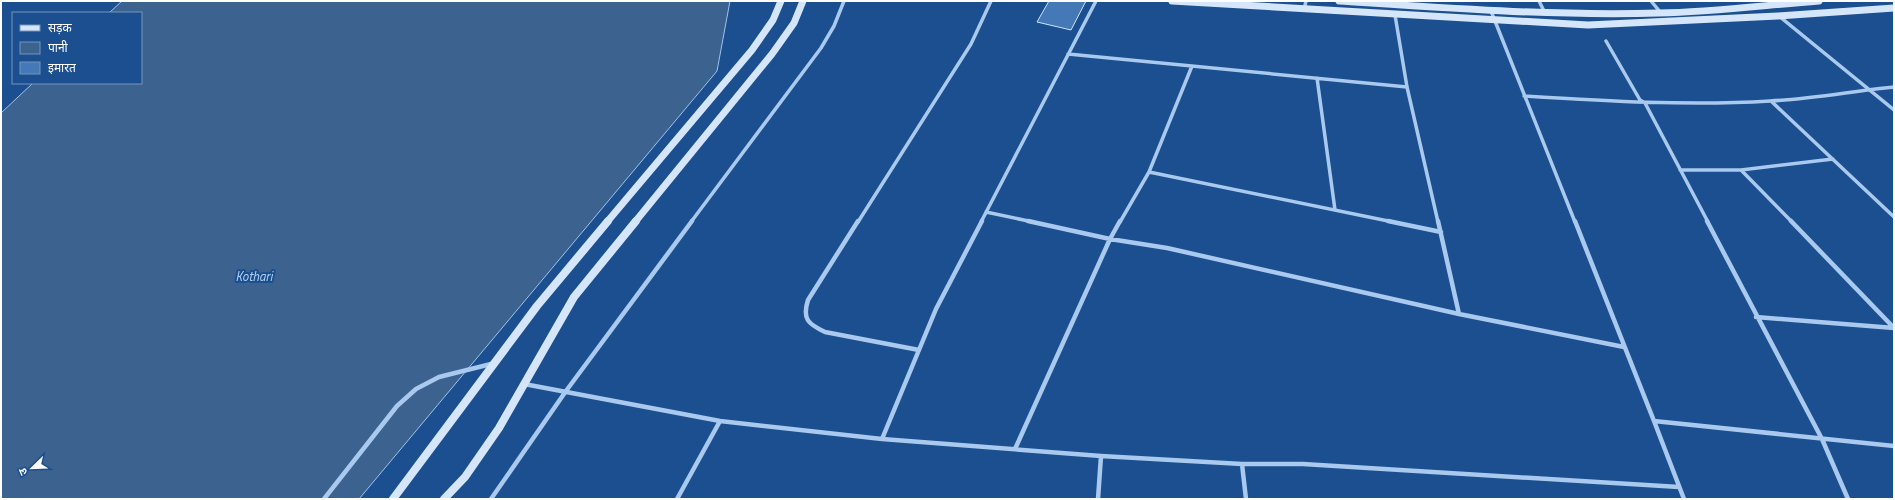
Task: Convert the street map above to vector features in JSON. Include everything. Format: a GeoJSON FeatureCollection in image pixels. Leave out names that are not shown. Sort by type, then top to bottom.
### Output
{"type":"FeatureCollection","features":[{"type":"Feature","properties":{"kind":"street"},"geometry":{"type":"LineString","coordinates":[[393,499],[542,301],[752,50],[773,20],[782,1]]}},
{"type":"Feature","properties":{"kind":"street"},"geometry":{"type":"LineString","coordinates":[[444,499],[460,484],[485,451],[524,384],[553,329],[574,297],[772,54],[794,23],[803,1]]}},
{"type":"Feature","properties":{"kind":"street"},"geometry":{"type":"LineString","coordinates":[[491,499],[566,391],[789,90],[819,52],[838,18],[844,1]]}},
{"type":"Feature","properties":{"kind":"street"},"geometry":{"type":"LineString","coordinates":[[919,350],[825,332],[814,327],[806,319],[804,310],[808,300],[971,44],[991,1]]}},
{"type":"Feature","properties":{"kind":"street"},"geometry":{"type":"LineString","coordinates":[[882,438],[936,309],[1096,1]]}},
{"type":"Feature","properties":{"kind":"street"},"geometry":{"type":"LineString","coordinates":[[1172,1],[1304,10],[1588,25],[1778,16],[1894,8]]}},
{"type":"Feature","properties":{"kind":"street"},"geometry":{"type":"LineString","coordinates":[[1304,10],[1306,1]]}},
{"type":"Feature","properties":{"kind":"street"},"geometry":{"type":"LineString","coordinates":[[1339,1],[1546,14],[1661,13],[1819,1]]}},
{"type":"Feature","properties":{"kind":"street"},"geometry":{"type":"LineString","coordinates":[[1539,1],[1546,14]]}},
{"type":"Feature","properties":{"kind":"street"},"geometry":{"type":"LineString","coordinates":[[1651,1],[1661,13]]}},
{"type":"Feature","properties":{"kind":"street"},"geometry":{"type":"LineString","coordinates":[[1491,11],[1684,499]]}},
{"type":"Feature","properties":{"kind":"street"},"geometry":{"type":"LineString","coordinates":[[1395,15],[1407,87],[1459,314]]}},
{"type":"Feature","properties":{"kind":"street"},"geometry":{"type":"LineString","coordinates":[[1778,16],[1894,110]]}},
{"type":"Feature","properties":{"kind":"street"},"geometry":{"type":"LineString","coordinates":[[1606,41],[1640,100],[1645,103],[1756,317],[1822,439],[1848,499]]}},
{"type":"Feature","properties":{"kind":"street"},"geometry":{"type":"LineString","coordinates":[[1068,54],[1407,87]]}},
{"type":"Feature","properties":{"kind":"street"},"geometry":{"type":"LineString","coordinates":[[1015,449],[1110,239],[1149,172],[1192,66]]}},
{"type":"Feature","properties":{"kind":"street"},"geometry":{"type":"LineString","coordinates":[[1317,78],[1336,210]]}},
{"type":"Feature","properties":{"kind":"street"},"geometry":{"type":"LineString","coordinates":[[1524,96],[1645,103],[1771,102],[1894,87]]}},
{"type":"Feature","properties":{"kind":"street"},"geometry":{"type":"LineString","coordinates":[[1771,102],[1894,217]]}},
{"type":"Feature","properties":{"kind":"street"},"geometry":{"type":"LineString","coordinates":[[1680,170],[1741,170],[1833,159]]}},
{"type":"Feature","properties":{"kind":"street"},"geometry":{"type":"LineString","coordinates":[[1741,170],[1894,328]]}},
{"type":"Feature","properties":{"kind":"street"},"geometry":{"type":"LineString","coordinates":[[1149,172],[1440,232]]}},
{"type":"Feature","properties":{"kind":"street"},"geometry":{"type":"LineString","coordinates":[[986,212],[1110,239],[1167,248],[1459,314],[1624,347]]}},
{"type":"Feature","properties":{"kind":"street"},"geometry":{"type":"LineString","coordinates":[[1756,317],[1894,328]]}},
{"type":"Feature","properties":{"kind":"street"},"geometry":{"type":"LineString","coordinates":[[324,499],[397,406],[411,393],[424,384],[442,377],[495,363]]}},
{"type":"Feature","properties":{"kind":"street"},"geometry":{"type":"LineString","coordinates":[[524,384],[720,421],[882,438],[1101,456],[1242,464],[1303,464],[1679,487]]}},
{"type":"Feature","properties":{"kind":"street"},"geometry":{"type":"LineString","coordinates":[[677,499],[720,421]]}},
{"type":"Feature","properties":{"kind":"street"},"geometry":{"type":"LineString","coordinates":[[1654,421],[1894,446]]}},
{"type":"Feature","properties":{"kind":"street"},"geometry":{"type":"LineString","coordinates":[[1098,499],[1101,456]]}},
{"type":"Feature","properties":{"kind":"street"},"geometry":{"type":"LineString","coordinates":[[1242,464],[1246,499]]}},
{"type":"Feature","properties":{"kind":"water","name":"Kothari"},"geometry":{"type":"Polygon","coordinates":[[[122,1],[730,1],[717,71],[359,499],[1,499],[1,113],[32,84],[142,84],[142,12],[110,12],[122,1]]]}},
{"type":"Feature","properties":{"kind":"building"},"geometry":{"type":"Polygon","coordinates":[[[1049,1],[1086,1],[1071,30],[1037,22],[1049,1]]]}}]}
